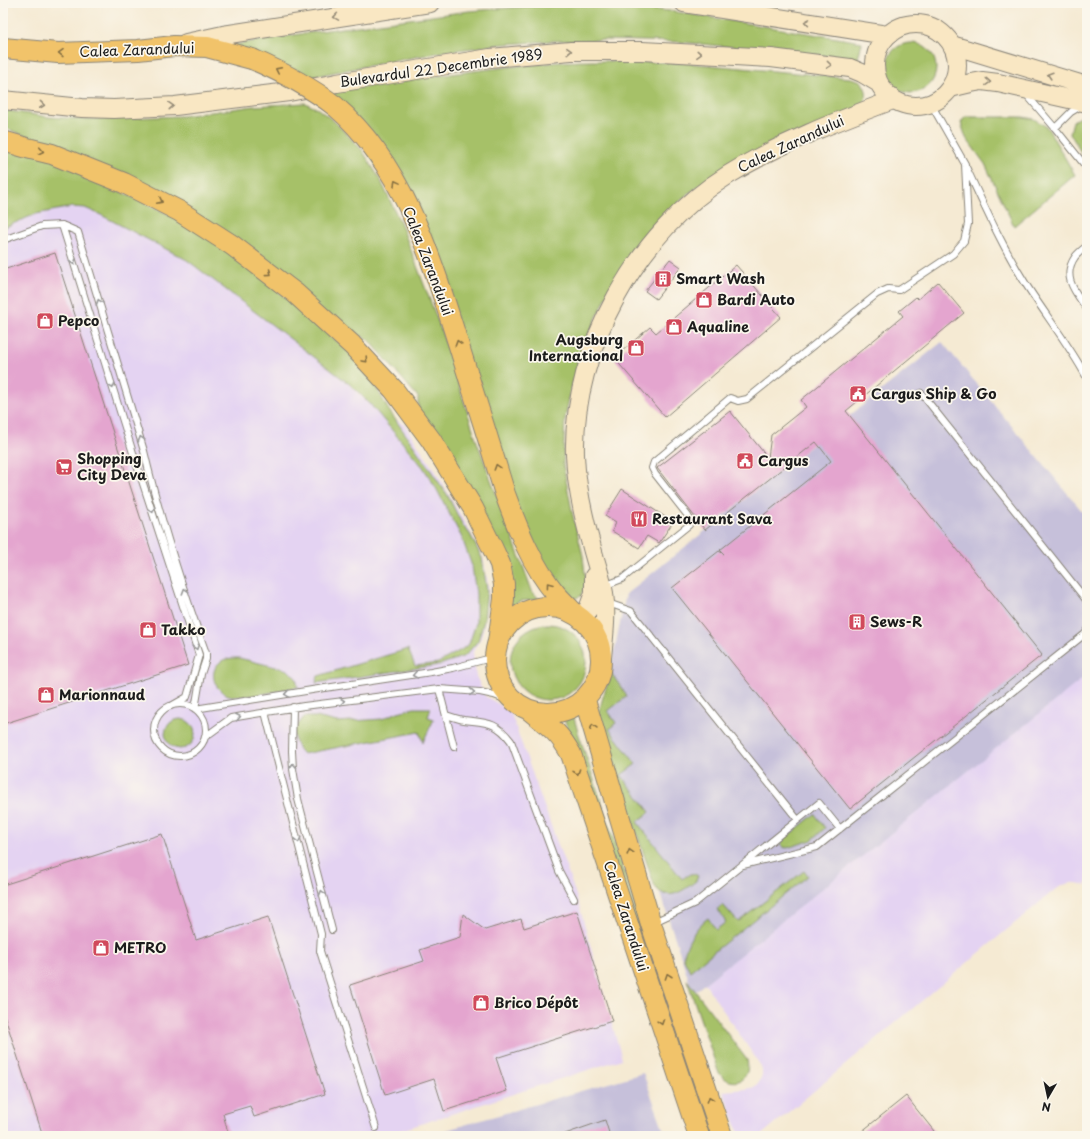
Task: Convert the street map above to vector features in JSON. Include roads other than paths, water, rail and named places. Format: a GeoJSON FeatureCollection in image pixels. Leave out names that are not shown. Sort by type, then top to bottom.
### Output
{"type":"FeatureCollection","features":[{"type":"Feature","properties":{"kind":"main road"},"geometry":{"type":"LineString","coordinates":[[174,46],[223,35],[430,3]]}},
{"type":"Feature","properties":{"kind":"main road"},"geometry":{"type":"LineString","coordinates":[[684,3],[887,35]]}},
{"type":"Feature","properties":{"kind":"main road"},"geometry":{"type":"LineString","coordinates":[[877,82],[874,59],[878,46],[887,35],[905,25],[918,24],[932,27],[938,30],[952,45],[956,56],[957,67],[955,78],[950,88],[939,100],[931,104]]}},
{"type":"Feature","properties":{"kind":"main road"},"geometry":{"type":"LineString","coordinates":[[952,45],[1087,97]]}},
{"type":"Feature","properties":{"kind":"main road","name":"Calea Zarandului"},"geometry":{"type":"LineString","coordinates":[[3,48],[58,53],[138,50],[174,46],[207,47],[252,59],[294,78],[315,90],[351,120],[366,137],[395,180],[421,235],[442,290],[505,494],[516,523],[544,578],[556,594],[592,629],[598,641],[602,658]]}},
{"type":"Feature","properties":{"kind":"main road","name":"Bulevardul 22 Decembrie 1989"},"geometry":{"type":"LineString","coordinates":[[3,100],[82,108],[114,109],[175,106],[289,92],[352,80],[490,58],[571,51],[642,51],[771,58],[850,68],[877,82],[886,95],[893,100],[905,105],[918,107],[931,104]]}},
{"type":"Feature","properties":{"kind":"main road"},"geometry":{"type":"LineString","coordinates":[[950,88],[971,82],[982,81],[1087,97]]}},
{"type":"Feature","properties":{"kind":"main road","name":"Calea Zarandului"},"geometry":{"type":"LineString","coordinates":[[522,706],[544,714],[560,713],[574,708],[585,700],[595,688],[601,673],[605,615],[603,594],[582,510],[578,486],[576,455],[577,419],[581,391],[589,360],[610,308],[627,278],[660,235],[681,212],[727,175],[796,139],[830,124],[893,100]]}},
{"type":"Feature","properties":{"kind":"main road","name":"Calea Zarandului"},"geometry":{"type":"LineString","coordinates":[[3,141],[52,154],[124,183],[180,211],[232,245],[294,293],[352,345],[394,390],[431,440],[473,508],[500,564],[504,584],[503,605],[496,650],[496,674],[503,690],[554,729],[571,754],[699,1136]]}},
{"type":"Feature","properties":{"kind":"main road","name":"Calea Zarandului"},"geometry":{"type":"LineString","coordinates":[[579,617],[594,593],[591,545]]}},
{"type":"Feature","properties":{"kind":"main road"},"geometry":{"type":"LineString","coordinates":[[496,650],[506,628],[517,617],[530,610],[546,607],[561,608],[579,617]]}},
{"type":"Feature","properties":{"kind":"main road","name":"Calea Zarandului"},"geometry":{"type":"LineString","coordinates":[[585,700],[651,924],[722,1136]]}},
{"type":"Feature","properties":{"kind":"lane"},"geometry":{"type":"LineString","coordinates":[[1020,87],[1087,168]]}},
{"type":"Feature","properties":{"kind":"lane"},"geometry":{"type":"LineString","coordinates":[[1055,128],[1087,97]]}},
{"type":"Feature","properties":{"kind":"lane"},"geometry":{"type":"LineString","coordinates":[[931,104],[965,164],[1000,240],[1028,287],[1066,342],[1087,378]]}},
{"type":"Feature","properties":{"kind":"lane"},"geometry":{"type":"LineString","coordinates":[[798,820],[631,611],[603,594],[689,525],[690,520],[688,516],[654,474],[652,468],[654,462],[730,398],[738,401],[746,399],[877,294],[888,289],[899,290],[953,254],[964,241],[968,224],[965,164]]}},
{"type":"Feature","properties":{"kind":"lane"},"geometry":{"type":"LineString","coordinates":[[3,240],[42,226],[62,225],[78,232],[144,450],[152,486],[206,653],[201,674],[196,709],[203,719],[206,731],[205,737],[200,747],[188,755],[174,755],[161,748],[155,735],[155,728],[160,714],[187,697],[199,655],[133,453],[62,225]]}},
{"type":"Feature","properties":{"kind":"lane"},"geometry":{"type":"LineString","coordinates":[[1087,246],[1075,257],[1069,275],[1072,287],[1087,309]]}},
{"type":"Feature","properties":{"kind":"lane"},"geometry":{"type":"LineString","coordinates":[[920,393],[1087,601]]}},
{"type":"Feature","properties":{"kind":"lane"},"geometry":{"type":"LineString","coordinates":[[743,865],[817,847],[1079,639],[1087,631]]}},
{"type":"Feature","properties":{"kind":"lane"},"geometry":{"type":"LineString","coordinates":[[171,706],[180,704],[196,709],[431,672],[454,668],[496,650]]}},
{"type":"Feature","properties":{"kind":"lane"},"geometry":{"type":"LineString","coordinates":[[205,737],[231,718],[293,707],[440,690],[480,692],[494,695],[522,706]]}},
{"type":"Feature","properties":{"kind":"lane"},"geometry":{"type":"LineString","coordinates":[[440,690],[454,747]]}},
{"type":"Feature","properties":{"kind":"lane"},"geometry":{"type":"LineString","coordinates":[[293,707],[292,751],[293,769],[298,799],[332,930]]}},
{"type":"Feature","properties":{"kind":"lane"},"geometry":{"type":"LineString","coordinates":[[265,712],[321,934],[320,951],[376,1128]]}},
{"type":"Feature","properties":{"kind":"lane"},"geometry":{"type":"LineString","coordinates":[[446,715],[464,720],[492,723],[505,733],[511,741],[559,870],[574,899]]}},
{"type":"Feature","properties":{"kind":"lane"},"geometry":{"type":"LineString","coordinates":[[651,924],[695,903],[820,803],[840,829]]}},
{"type":"Feature","properties":{"kind":"place","name":"Smart Wash"},"geometry":{"type":"Point","coordinates":[663,279]}},
{"type":"Feature","properties":{"kind":"place","name":"Bardi Auto"},"geometry":{"type":"Point","coordinates":[704,300]}},
{"type":"Feature","properties":{"kind":"place","name":"Pepco"},"geometry":{"type":"Point","coordinates":[45,321]}},
{"type":"Feature","properties":{"kind":"place","name":"Aqualine"},"geometry":{"type":"Point","coordinates":[674,327]}},
{"type":"Feature","properties":{"kind":"place","name":"Augsburg International"},"geometry":{"type":"Point","coordinates":[636,348]}},
{"type":"Feature","properties":{"kind":"place","name":"Cargus Ship & Go"},"geometry":{"type":"Point","coordinates":[858,394]}},
{"type":"Feature","properties":{"kind":"place","name":"Cargus"},"geometry":{"type":"Point","coordinates":[745,461]}},
{"type":"Feature","properties":{"kind":"place","name":"Shopping City Deva"},"geometry":{"type":"Point","coordinates":[64,467]}},
{"type":"Feature","properties":{"kind":"place","name":"Restaurant Sava"},"geometry":{"type":"Point","coordinates":[639,519]}},
{"type":"Feature","properties":{"kind":"place","name":"Sews-R"},"geometry":{"type":"Point","coordinates":[857,622]}},
{"type":"Feature","properties":{"kind":"place","name":"Takko"},"geometry":{"type":"Point","coordinates":[148,630]}},
{"type":"Feature","properties":{"kind":"place","name":"Marionnaud"},"geometry":{"type":"Point","coordinates":[46,695]}},
{"type":"Feature","properties":{"kind":"place","name":"METRO"},"geometry":{"type":"Point","coordinates":[101,948]}},
{"type":"Feature","properties":{"kind":"place","name":"Brico Dépôt"},"geometry":{"type":"Point","coordinates":[481,1003]}}]}
